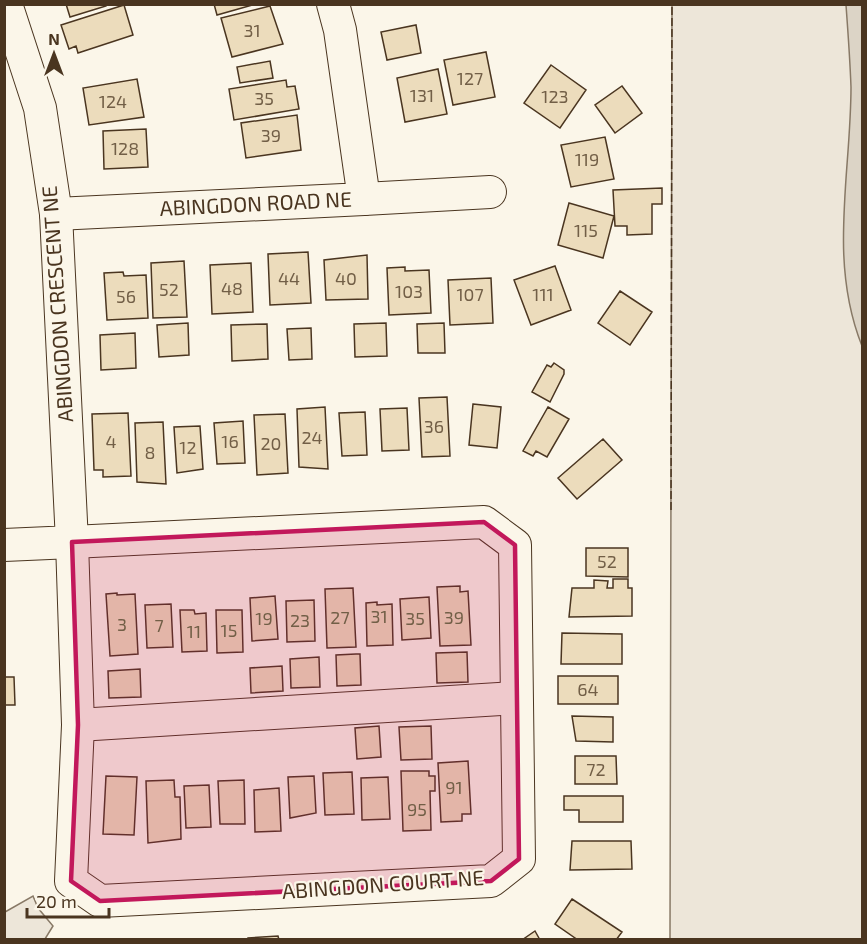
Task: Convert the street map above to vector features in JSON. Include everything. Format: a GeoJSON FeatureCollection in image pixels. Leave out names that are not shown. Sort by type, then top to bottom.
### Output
{"type":"FeatureCollection","features":[{"type":"Feature","properties":{"kind":"street","name":"ABINGDON CRESCENT NE"},"geometry":{"type":"LineString","coordinates":[[6,4],[40,108],[56,214],[72,542]]}},
{"type":"Feature","properties":{"kind":"street","name":"ABINGDON ROAD NE"},"geometry":{"type":"LineString","coordinates":[[56,214],[364,200],[340,30],[333,4]]}},
{"type":"Feature","properties":{"kind":"street"},"geometry":{"type":"LineString","coordinates":[[364,200],[490,192]]}},
{"type":"Feature","properties":{"kind":"street","name":"ABINGDON COURT NE"},"geometry":{"type":"LineString","coordinates":[[484,522],[515,545],[519,859],[491,881],[100,901],[71,881],[78,725],[72,542],[484,522]]}},
{"type":"Feature","properties":{"kind":"street"},"geometry":{"type":"LineString","coordinates":[[4,545],[72,542]]}},
{"type":"Feature","properties":{"kind":"street"},"geometry":{"type":"LineString","coordinates":[[78,725],[516,698]]}},
{"type":"Feature","properties":{"kind":"highlighted area"},"geometry":{"type":"Polygon","coordinates":[[[484,522],[515,545],[519,859],[491,881],[100,901],[71,881],[78,725],[72,542],[484,522]]]}},
{"type":"Feature","properties":{"kind":"shaded area"},"geometry":{"type":"Polygon","coordinates":[[[672,5],[862,5],[862,939],[670,939],[672,5]]]}},
{"type":"Feature","properties":{"kind":"shaded area"},"geometry":{"type":"Polygon","coordinates":[[[846,5],[862,5],[862,346],[852,314],[846,282],[844,250],[851,87],[846,5]]]}},
{"type":"Feature","properties":{"kind":"shaded area"},"geometry":{"type":"Polygon","coordinates":[[[33,896],[38,908],[53,926],[45,939],[5,939],[5,912],[33,896]]]}},
{"type":"Feature","properties":{"kind":"building"},"geometry":{"type":"Polygon","coordinates":[[[66,4],[106,4],[106,6],[70,17],[66,4]]]}},
{"type":"Feature","properties":{"kind":"building"},"geometry":{"type":"Polygon","coordinates":[[[214,4],[256,4],[217,15],[214,4]]]}},
{"type":"Feature","properties":{"kind":"building"},"geometry":{"type":"Polygon","coordinates":[[[124,5],[133,35],[78,53],[76,46],[69,49],[61,25],[124,5]]]}},
{"type":"Feature","properties":{"kind":"building"},"geometry":{"type":"Polygon","coordinates":[[[270,6],[283,44],[232,57],[221,18],[270,6]]]}},
{"type":"Feature","properties":{"kind":"building"},"geometry":{"type":"Polygon","coordinates":[[[416,25],[421,53],[387,60],[381,32],[416,25]]]}},
{"type":"Feature","properties":{"kind":"building"},"geometry":{"type":"Polygon","coordinates":[[[486,52],[495,97],[453,105],[444,60],[486,52]]]}},
{"type":"Feature","properties":{"kind":"building"},"geometry":{"type":"Polygon","coordinates":[[[270,61],[273,78],[240,83],[237,67],[270,61]]]}},
{"type":"Feature","properties":{"kind":"building"},"geometry":{"type":"Polygon","coordinates":[[[551,65],[586,90],[560,128],[524,103],[551,65]]]}},
{"type":"Feature","properties":{"kind":"building"},"geometry":{"type":"Polygon","coordinates":[[[438,69],[447,114],[405,122],[397,78],[438,69]]]}},
{"type":"Feature","properties":{"kind":"building"},"geometry":{"type":"Polygon","coordinates":[[[137,79],[144,117],[89,125],[83,88],[137,79]]]}},
{"type":"Feature","properties":{"kind":"building"},"geometry":{"type":"Polygon","coordinates":[[[286,80],[287,87],[295,86],[299,109],[234,120],[229,89],[286,80]]]}},
{"type":"Feature","properties":{"kind":"building"},"geometry":{"type":"Polygon","coordinates":[[[622,86],[642,113],[615,133],[595,105],[622,86]]]}},
{"type":"Feature","properties":{"kind":"building"},"geometry":{"type":"Polygon","coordinates":[[[297,115],[301,150],[246,158],[241,123],[297,115]]]}},
{"type":"Feature","properties":{"kind":"building"},"geometry":{"type":"Polygon","coordinates":[[[146,129],[148,167],[104,169],[103,131],[146,129]]]}},
{"type":"Feature","properties":{"kind":"building"},"geometry":{"type":"Polygon","coordinates":[[[605,137],[614,179],[571,187],[561,145],[605,137]]]}},
{"type":"Feature","properties":{"kind":"building"},"geometry":{"type":"Polygon","coordinates":[[[662,188],[662,204],[652,204],[652,234],[627,235],[627,226],[615,226],[613,190],[662,188]]]}},
{"type":"Feature","properties":{"kind":"building"},"geometry":{"type":"Polygon","coordinates":[[[569,203],[614,216],[603,258],[558,245],[569,203]]]}},
{"type":"Feature","properties":{"kind":"building"},"geometry":{"type":"Polygon","coordinates":[[[308,252],[311,303],[270,305],[268,254],[308,252]]]}},
{"type":"Feature","properties":{"kind":"building"},"geometry":{"type":"Polygon","coordinates":[[[367,255],[368,299],[326,300],[324,260],[367,255]]]}},
{"type":"Feature","properties":{"kind":"building"},"geometry":{"type":"Polygon","coordinates":[[[184,261],[187,317],[153,318],[151,263],[184,261]]]}},
{"type":"Feature","properties":{"kind":"building"},"geometry":{"type":"Polygon","coordinates":[[[251,263],[253,312],[212,314],[210,265],[251,263]]]}},
{"type":"Feature","properties":{"kind":"building"},"geometry":{"type":"Polygon","coordinates":[[[555,266],[571,310],[531,325],[514,280],[555,266]]]}},
{"type":"Feature","properties":{"kind":"building"},"geometry":{"type":"Polygon","coordinates":[[[405,267],[405,271],[429,270],[431,313],[389,315],[387,268],[405,267]]]}},
{"type":"Feature","properties":{"kind":"building"},"geometry":{"type":"Polygon","coordinates":[[[123,272],[124,276],[146,275],[148,318],[107,320],[104,273],[123,272]]]}},
{"type":"Feature","properties":{"kind":"building"},"geometry":{"type":"Polygon","coordinates":[[[491,278],[493,323],[450,325],[448,280],[491,278]]]}},
{"type":"Feature","properties":{"kind":"building"},"geometry":{"type":"Polygon","coordinates":[[[620,291],[652,312],[630,345],[598,323],[620,291]]]}},
{"type":"Feature","properties":{"kind":"building"},"geometry":{"type":"Polygon","coordinates":[[[188,323],[189,355],[159,357],[157,325],[188,323]]]}},
{"type":"Feature","properties":{"kind":"building"},"geometry":{"type":"Polygon","coordinates":[[[386,323],[387,356],[355,357],[354,324],[386,323]]]}},
{"type":"Feature","properties":{"kind":"building"},"geometry":{"type":"Polygon","coordinates":[[[444,323],[445,353],[418,353],[417,324],[444,323]]]}},
{"type":"Feature","properties":{"kind":"building"},"geometry":{"type":"Polygon","coordinates":[[[267,324],[268,359],[232,361],[231,325],[267,324]]]}},
{"type":"Feature","properties":{"kind":"building"},"geometry":{"type":"Polygon","coordinates":[[[311,328],[312,359],[289,360],[287,329],[311,328]]]}},
{"type":"Feature","properties":{"kind":"building"},"geometry":{"type":"Polygon","coordinates":[[[135,333],[136,368],[101,370],[100,335],[135,333]]]}},
{"type":"Feature","properties":{"kind":"building"},"geometry":{"type":"Polygon","coordinates":[[[554,363],[564,370],[564,374],[550,402],[532,392],[547,365],[551,367],[554,363]]]}},
{"type":"Feature","properties":{"kind":"building"},"geometry":{"type":"Polygon","coordinates":[[[447,397],[450,456],[422,457],[419,398],[447,397]]]}},
{"type":"Feature","properties":{"kind":"building"},"geometry":{"type":"Polygon","coordinates":[[[473,404],[501,407],[497,448],[469,445],[473,404]]]}},
{"type":"Feature","properties":{"kind":"building"},"geometry":{"type":"Polygon","coordinates":[[[325,407],[328,469],[299,467],[297,409],[325,407]]]}},
{"type":"Feature","properties":{"kind":"building"},"geometry":{"type":"Polygon","coordinates":[[[548,407],[569,419],[547,457],[536,451],[533,456],[523,451],[548,407]]]}},
{"type":"Feature","properties":{"kind":"building"},"geometry":{"type":"Polygon","coordinates":[[[407,408],[409,450],[382,451],[380,409],[407,408]]]}},
{"type":"Feature","properties":{"kind":"building"},"geometry":{"type":"Polygon","coordinates":[[[365,412],[367,455],[342,456],[339,413],[365,412]]]}},
{"type":"Feature","properties":{"kind":"building"},"geometry":{"type":"Polygon","coordinates":[[[128,413],[131,476],[103,477],[103,470],[94,470],[92,414],[128,413]]]}},
{"type":"Feature","properties":{"kind":"building"},"geometry":{"type":"Polygon","coordinates":[[[285,414],[288,473],[257,475],[254,415],[285,414]]]}},
{"type":"Feature","properties":{"kind":"building"},"geometry":{"type":"Polygon","coordinates":[[[243,421],[245,463],[217,464],[214,423],[243,421]]]}},
{"type":"Feature","properties":{"kind":"building"},"geometry":{"type":"Polygon","coordinates":[[[163,422],[166,484],[137,482],[135,423],[163,422]]]}},
{"type":"Feature","properties":{"kind":"building"},"geometry":{"type":"Polygon","coordinates":[[[200,426],[203,469],[177,473],[174,427],[200,426]]]}},
{"type":"Feature","properties":{"kind":"building"},"geometry":{"type":"Polygon","coordinates":[[[603,439],[622,460],[577,499],[558,478],[603,439]]]}},
{"type":"Feature","properties":{"kind":"building"},"geometry":{"type":"Polygon","coordinates":[[[586,548],[628,548],[628,577],[586,576],[586,548]]]}},
{"type":"Feature","properties":{"kind":"building"},"geometry":{"type":"Polygon","coordinates":[[[613,579],[628,579],[628,588],[632,588],[632,616],[569,617],[572,588],[594,588],[594,580],[608,581],[607,588],[613,588],[613,579]]]}},
{"type":"Feature","properties":{"kind":"building"},"geometry":{"type":"Polygon","coordinates":[[[460,586],[460,592],[468,591],[471,645],[440,646],[437,587],[460,586]]]}},
{"type":"Feature","properties":{"kind":"building"},"geometry":{"type":"Polygon","coordinates":[[[353,588],[356,647],[327,648],[325,589],[353,588]]]}},
{"type":"Feature","properties":{"kind":"building"},"geometry":{"type":"Polygon","coordinates":[[[117,593],[117,595],[135,594],[138,654],[110,656],[106,594],[117,593]]]}},
{"type":"Feature","properties":{"kind":"building"},"geometry":{"type":"Polygon","coordinates":[[[275,596],[278,639],[252,641],[250,598],[275,596]]]}},
{"type":"Feature","properties":{"kind":"building"},"geometry":{"type":"Polygon","coordinates":[[[429,597],[431,638],[402,640],[400,599],[429,597]]]}},
{"type":"Feature","properties":{"kind":"building"},"geometry":{"type":"Polygon","coordinates":[[[314,600],[315,641],[287,642],[286,601],[314,600]]]}},
{"type":"Feature","properties":{"kind":"building"},"geometry":{"type":"Polygon","coordinates":[[[377,602],[377,605],[392,604],[393,645],[367,646],[366,603],[377,602]]]}},
{"type":"Feature","properties":{"kind":"building"},"geometry":{"type":"Polygon","coordinates":[[[171,604],[173,647],[147,648],[145,605],[171,604]]]}},
{"type":"Feature","properties":{"kind":"building"},"geometry":{"type":"Polygon","coordinates":[[[180,610],[194,610],[195,614],[206,613],[207,651],[182,652],[180,610]]]}},
{"type":"Feature","properties":{"kind":"building"},"geometry":{"type":"Polygon","coordinates":[[[216,610],[242,610],[243,652],[217,653],[216,610]]]}},
{"type":"Feature","properties":{"kind":"building"},"geometry":{"type":"Polygon","coordinates":[[[562,633],[622,634],[622,664],[561,664],[562,633]]]}},
{"type":"Feature","properties":{"kind":"building"},"geometry":{"type":"Polygon","coordinates":[[[467,652],[468,682],[437,683],[436,653],[467,652]]]}},
{"type":"Feature","properties":{"kind":"building"},"geometry":{"type":"Polygon","coordinates":[[[360,654],[361,685],[337,686],[336,655],[360,654]]]}},
{"type":"Feature","properties":{"kind":"building"},"geometry":{"type":"Polygon","coordinates":[[[319,657],[320,687],[291,688],[290,659],[319,657]]]}},
{"type":"Feature","properties":{"kind":"building"},"geometry":{"type":"Polygon","coordinates":[[[282,666],[283,691],[251,693],[250,668],[282,666]]]}},
{"type":"Feature","properties":{"kind":"building"},"geometry":{"type":"Polygon","coordinates":[[[140,669],[141,697],[109,698],[108,671],[140,669]]]}},
{"type":"Feature","properties":{"kind":"building"},"geometry":{"type":"Polygon","coordinates":[[[558,676],[618,676],[618,704],[558,704],[558,676]]]}},
{"type":"Feature","properties":{"kind":"building"},"geometry":{"type":"Polygon","coordinates":[[[4,677],[14,677],[15,705],[4,705],[4,677]]]}},
{"type":"Feature","properties":{"kind":"building"},"geometry":{"type":"Polygon","coordinates":[[[572,716],[613,717],[613,742],[576,741],[572,716]]]}},
{"type":"Feature","properties":{"kind":"building"},"geometry":{"type":"Polygon","coordinates":[[[379,726],[381,757],[357,759],[355,728],[379,726]]]}},
{"type":"Feature","properties":{"kind":"building"},"geometry":{"type":"Polygon","coordinates":[[[431,726],[432,759],[401,760],[399,727],[431,726]]]}},
{"type":"Feature","properties":{"kind":"building"},"geometry":{"type":"Polygon","coordinates":[[[575,756],[616,756],[617,784],[575,784],[575,756]]]}},
{"type":"Feature","properties":{"kind":"building"},"geometry":{"type":"Polygon","coordinates":[[[468,761],[471,814],[462,814],[462,821],[441,822],[438,763],[468,761]]]}},
{"type":"Feature","properties":{"kind":"building"},"geometry":{"type":"Polygon","coordinates":[[[401,771],[429,771],[429,776],[435,776],[435,791],[430,791],[431,830],[403,831],[401,771]]]}},
{"type":"Feature","properties":{"kind":"building"},"geometry":{"type":"Polygon","coordinates":[[[352,772],[354,814],[325,815],[323,773],[352,772]]]}},
{"type":"Feature","properties":{"kind":"building"},"geometry":{"type":"Polygon","coordinates":[[[106,776],[137,777],[134,835],[103,834],[106,776]]]}},
{"type":"Feature","properties":{"kind":"building"},"geometry":{"type":"Polygon","coordinates":[[[314,776],[316,813],[290,818],[288,777],[314,776]]]}},
{"type":"Feature","properties":{"kind":"building"},"geometry":{"type":"Polygon","coordinates":[[[388,777],[390,819],[362,820],[361,778],[388,777]]]}},
{"type":"Feature","properties":{"kind":"building"},"geometry":{"type":"Polygon","coordinates":[[[174,780],[175,797],[180,797],[181,839],[148,843],[146,781],[174,780]]]}},
{"type":"Feature","properties":{"kind":"building"},"geometry":{"type":"Polygon","coordinates":[[[244,780],[245,824],[220,824],[218,781],[244,780]]]}},
{"type":"Feature","properties":{"kind":"building"},"geometry":{"type":"Polygon","coordinates":[[[209,785],[211,827],[186,828],[184,786],[209,785]]]}},
{"type":"Feature","properties":{"kind":"building"},"geometry":{"type":"Polygon","coordinates":[[[279,788],[281,831],[255,832],[254,790],[279,788]]]}},
{"type":"Feature","properties":{"kind":"building"},"geometry":{"type":"Polygon","coordinates":[[[564,796],[623,796],[623,822],[579,822],[579,810],[564,810],[564,796]]]}},
{"type":"Feature","properties":{"kind":"building"},"geometry":{"type":"Polygon","coordinates":[[[572,841],[631,841],[632,869],[570,870],[572,841]]]}},
{"type":"Feature","properties":{"kind":"building"},"geometry":{"type":"Polygon","coordinates":[[[572,899],[622,932],[616,940],[578,940],[555,924],[572,899]]]}},
{"type":"Feature","properties":{"kind":"building"},"geometry":{"type":"Polygon","coordinates":[[[535,931],[540,940],[522,940],[535,931]]]}},
{"type":"Feature","properties":{"kind":"building"},"geometry":{"type":"Polygon","coordinates":[[[278,936],[279,940],[248,940],[248,938],[278,936]]]}},
{"type":"Feature","properties":{"kind":"fence"},"geometry":{"type":"LineString","coordinates":[[671,510],[672,4]]}}]}
